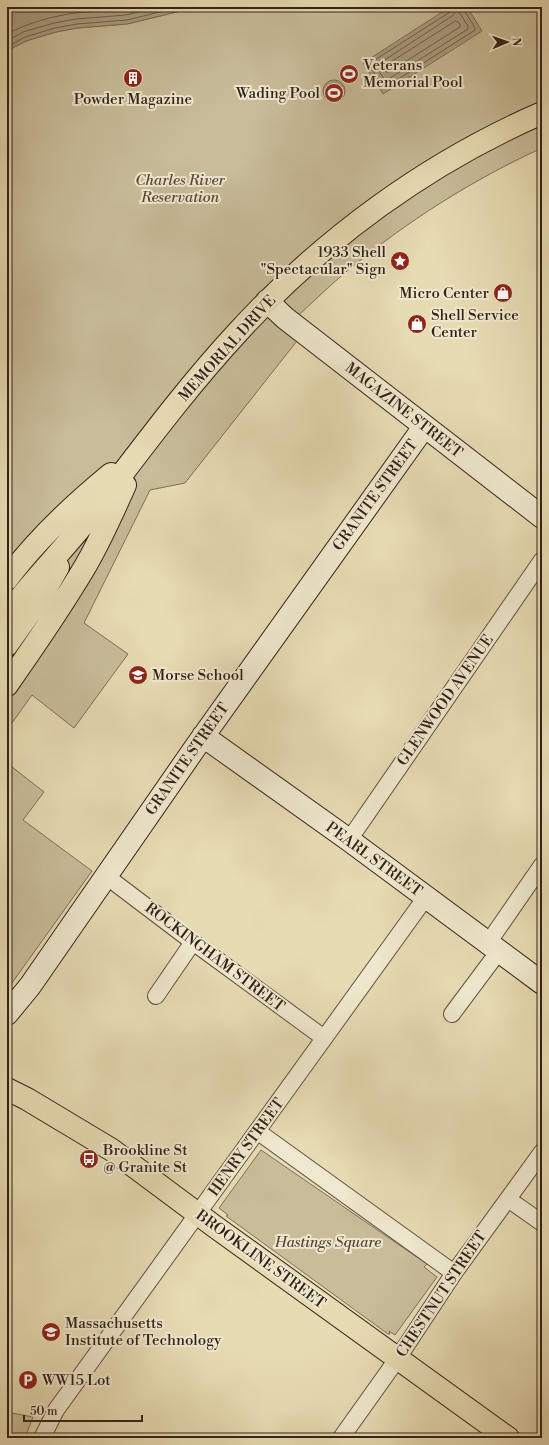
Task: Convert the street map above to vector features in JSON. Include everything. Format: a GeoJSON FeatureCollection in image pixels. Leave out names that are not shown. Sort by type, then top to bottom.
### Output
{"type":"FeatureCollection","features":[{"type":"Feature","properties":{"kind":"main road","name":"MEMORIAL DRIVE"},"geometry":{"type":"LineString","coordinates":[[7,615],[27,588],[83,525],[217,355],[267,301],[326,247],[396,194],[474,146],[542,113]]}},
{"type":"Feature","properties":{"kind":"main road"},"geometry":{"type":"LineString","coordinates":[[7,579],[37,542],[55,523],[84,496],[140,451]]}},
{"type":"Feature","properties":{"kind":"main road"},"geometry":{"type":"LineString","coordinates":[[7,684],[50,623],[86,565],[105,530],[140,451]]}},
{"type":"Feature","properties":{"kind":"main road","name":"MEMORIAL DRIVE"},"geometry":{"type":"LineString","coordinates":[[7,645],[41,597],[83,525]]}},
{"type":"Feature","properties":{"kind":"main road","name":"BROOKLINE STREET"},"geometry":{"type":"LineString","coordinates":[[7,1089],[96,1139],[130,1162],[220,1231],[508,1438]]}},
{"type":"Feature","properties":{"kind":"street","name":"MAGAZINE STREET"},"geometry":{"type":"LineString","coordinates":[[267,301],[285,318],[424,427],[542,516]]}},
{"type":"Feature","properties":{"kind":"street","name":"GRANITE STREET"},"geometry":{"type":"LineString","coordinates":[[7,1014],[30,986],[203,736],[424,427]]}},
{"type":"Feature","properties":{"kind":"street","name":"GLENWOOD AVENUE"},"geometry":{"type":"LineString","coordinates":[[349,840],[542,560]]}},
{"type":"Feature","properties":{"kind":"street","name":"PEARL STREET"},"geometry":{"type":"LineString","coordinates":[[203,736],[349,840],[542,983]]}},
{"type":"Feature","properties":{"kind":"street"},"geometry":{"type":"LineString","coordinates":[[452,1014],[494,947],[542,865]]}},
{"type":"Feature","properties":{"kind":"street","name":"ROCKINGHAM STREET"},"geometry":{"type":"LineString","coordinates":[[106,876],[324,1038]]}},
{"type":"Feature","properties":{"kind":"street","name":"HENRY STREET"},"geometry":{"type":"LineString","coordinates":[[42,1438],[56,1410],[426,897]]}},
{"type":"Feature","properties":{"kind":"street"},"geometry":{"type":"LineString","coordinates":[[156,996],[193,942]]}},
{"type":"Feature","properties":{"kind":"street"},"geometry":{"type":"LineString","coordinates":[[257,1131],[454,1273]]}},
{"type":"Feature","properties":{"kind":"street","name":"CHESTNUT STREET"},"geometry":{"type":"LineString","coordinates":[[341,1438],[398,1358],[454,1273],[542,1152]]}},
{"type":"Feature","properties":{"kind":"street"},"geometry":{"type":"LineString","coordinates":[[508,1199],[542,1223]]}},
{"type":"Feature","properties":{"kind":"green space","name":"Charles River Reservation"},"geometry":{"type":"Polygon","coordinates":[[[197,7],[542,7],[542,148],[516,160],[465,188],[416,219],[347,271],[291,322],[304,332],[185,483],[150,490],[84,623],[128,654],[74,728],[32,695],[7,730],[7,51],[26,41],[56,32],[77,28],[127,24],[197,7]]]}},
{"type":"Feature","properties":{"kind":"green space"},"geometry":{"type":"Polygon","coordinates":[[[7,763],[44,792],[23,820],[92,871],[7,990],[7,763]]]}},
{"type":"Feature","properties":{"kind":"green space","name":"Hastings Square"},"geometry":{"type":"Polygon","coordinates":[[[261,1150],[427,1264],[424,1267],[437,1277],[395,1335],[389,1331],[390,1334],[388,1334],[226,1216],[228,1215],[219,1208],[261,1150]]]}},
{"type":"Feature","properties":{"kind":"green space"},"geometry":{"type":"Polygon","coordinates":[[[7,1412],[33,1417],[25,1438],[7,1438],[7,1412]]]}},
{"type":"Feature","properties":{"kind":"water"},"geometry":{"type":"Polygon","coordinates":[[[7,7],[197,7],[127,24],[77,28],[56,32],[26,41],[7,51],[7,7]]]}},
{"type":"Feature","properties":{"kind":"water"},"geometry":{"type":"Polygon","coordinates":[[[450,7],[467,7],[482,31],[383,94],[363,63],[450,7]]]}},
{"type":"Feature","properties":{"kind":"water","name":"Wading Pool"},"geometry":{"type":"Polygon","coordinates":[[[334,80],[342,83],[345,91],[342,99],[334,102],[326,99],[323,91],[326,83],[334,80]]]}},
{"type":"Feature","properties":{"kind":"place","name":"Veterans Memorial Pool"},"geometry":{"type":"Point","coordinates":[349,74]}},
{"type":"Feature","properties":{"kind":"place","name":"Powder Magazine"},"geometry":{"type":"Point","coordinates":[133,78]}},
{"type":"Feature","properties":{"kind":"place","name":"Wading Pool"},"geometry":{"type":"Point","coordinates":[334,93]}},
{"type":"Feature","properties":{"kind":"place","name":"1933 Shell \"Spectacular\" Sign"},"geometry":{"type":"Point","coordinates":[400,261]}},
{"type":"Feature","properties":{"kind":"place","name":"Micro Center"},"geometry":{"type":"Point","coordinates":[503,293]}},
{"type":"Feature","properties":{"kind":"place","name":"Shell Service Center"},"geometry":{"type":"Point","coordinates":[417,324]}},
{"type":"Feature","properties":{"kind":"place","name":"Morse School"},"geometry":{"type":"Point","coordinates":[138,675]}},
{"type":"Feature","properties":{"kind":"place","name":"Brookline St @ Granite St"},"geometry":{"type":"Point","coordinates":[89,1159]}},
{"type":"Feature","properties":{"kind":"place","name":"Massachusetts Institute of Technology"},"geometry":{"type":"Point","coordinates":[51,1332]}},
{"type":"Feature","properties":{"kind":"place","name":"WW15 Lot"},"geometry":{"type":"Point","coordinates":[28,1380]}}]}
